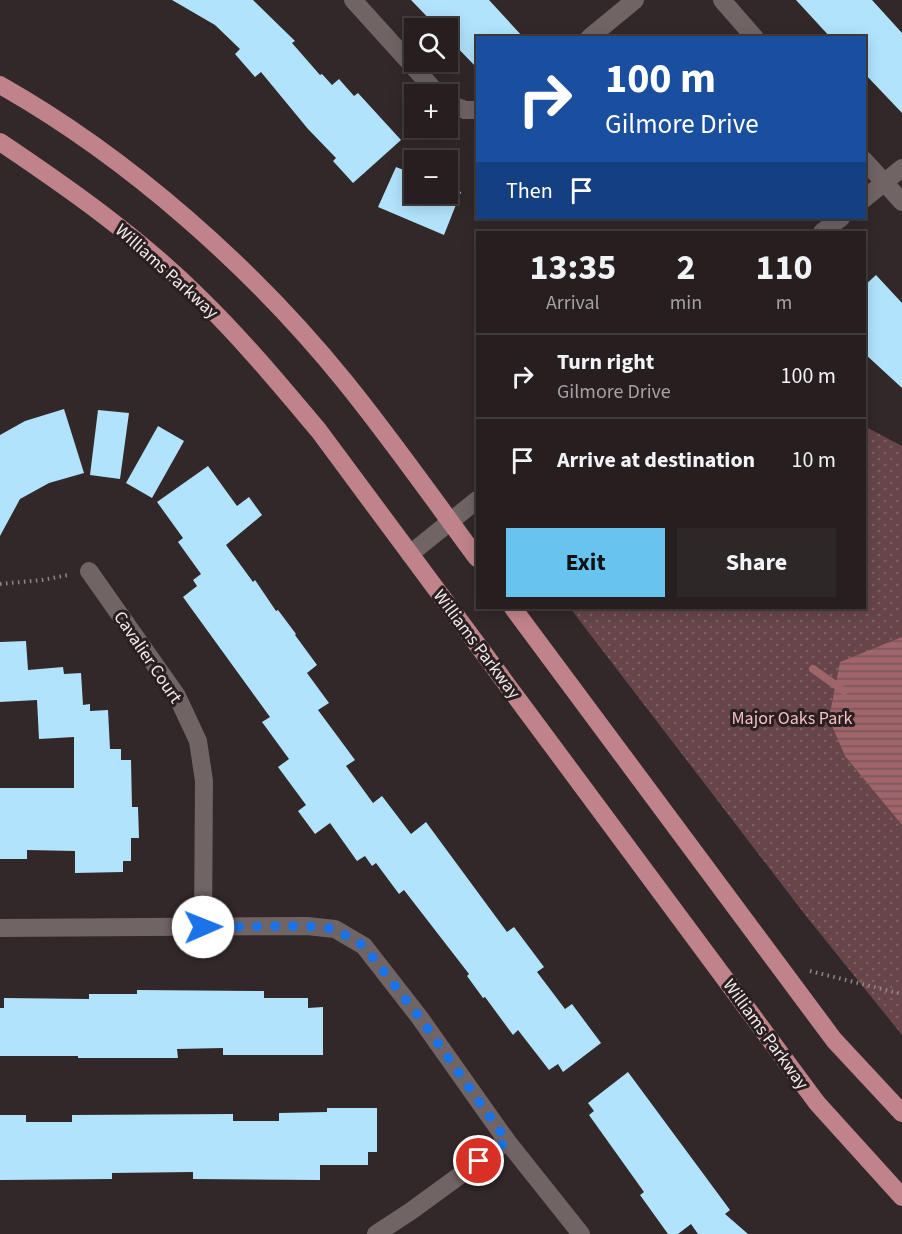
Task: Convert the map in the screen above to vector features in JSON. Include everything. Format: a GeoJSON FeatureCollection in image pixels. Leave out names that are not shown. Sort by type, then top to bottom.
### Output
{"type":"FeatureCollection","features":[{"type":"Feature","properties":{"kind":"main road"},"geometry":{"type":"LineString","coordinates":[[0,85],[76,133],[135,177],[172,206],[243,272],[309,340],[346,384],[476,557]]}},
{"type":"Feature","properties":{"kind":"main road","name":"Williams Parkway"},"geometry":{"type":"LineString","coordinates":[[0,142],[44,171],[125,231],[241,339],[319,431],[817,1103],[902,1197]]}},
{"type":"Feature","properties":{"kind":"main road"},"geometry":{"type":"LineString","coordinates":[[514,609],[834,1040],[902,1113]]}},
{"type":"Feature","properties":{"kind":"street"},"geometry":{"type":"LineString","coordinates":[[353,0],[429,84]]}},
{"type":"Feature","properties":{"kind":"street"},"geometry":{"type":"LineString","coordinates":[[591,36],[635,0]]}},
{"type":"Feature","properties":{"kind":"street"},"geometry":{"type":"LineString","coordinates":[[722,0],[753,36]]}},
{"type":"Feature","properties":{"kind":"street"},"geometry":{"type":"LineString","coordinates":[[458,107],[476,110]]}},
{"type":"Feature","properties":{"kind":"street"},"geometry":{"type":"LineString","coordinates":[[866,162],[902,202]]}},
{"type":"Feature","properties":{"kind":"street"},"geometry":{"type":"LineString","coordinates":[[866,197],[902,168]]}},
{"type":"Feature","properties":{"kind":"street"},"geometry":{"type":"LineString","coordinates":[[823,231],[840,219]]}},
{"type":"Feature","properties":{"kind":"street"},"geometry":{"type":"LineString","coordinates":[[410,554],[476,501]]}},
{"type":"Feature","properties":{"kind":"street","name":"Cavalier Court"},"geometry":{"type":"LineString","coordinates":[[89,571],[177,696],[198,741],[204,781],[203,927]]}},
{"type":"Feature","properties":{"kind":"street"},"geometry":{"type":"LineString","coordinates":[[0,928],[307,926],[335,929],[364,946],[420,1018],[507,1141],[581,1234]]}},
{"type":"Feature","properties":{"kind":"street"},"geometry":{"type":"LineString","coordinates":[[376,1234],[507,1141]]}},
{"type":"Feature","properties":{"kind":"path"},"geometry":{"type":"LineString","coordinates":[[0,584],[42,580],[89,571]]}},
{"type":"Feature","properties":{"kind":"path"},"geometry":{"type":"LineString","coordinates":[[774,961],[902,994]]}},
{"type":"Feature","properties":{"kind":"green space","name":"Major Oaks Park"},"geometry":{"type":"Polygon","coordinates":[[[866,427],[902,446],[902,1035],[806,916],[571,609],[866,609],[866,427]]]}},
{"type":"Feature","properties":{"kind":"shaded area"},"geometry":{"type":"Polygon","coordinates":[[[902,637],[902,825],[845,756],[829,719],[840,662],[902,637]]]}},
{"type":"Feature","properties":{"kind":"building"},"geometry":{"type":"Polygon","coordinates":[[[172,0],[253,0],[295,41],[292,43],[320,75],[322,74],[332,85],[339,79],[354,96],[358,93],[401,140],[353,183],[333,161],[336,158],[308,129],[261,72],[255,77],[235,54],[240,49],[215,25],[172,0]]]}},
{"type":"Feature","properties":{"kind":"building"},"geometry":{"type":"Polygon","coordinates":[[[411,0],[489,0],[522,36],[476,36],[476,67],[458,48],[458,18],[428,18],[411,0]]]}},
{"type":"Feature","properties":{"kind":"building"},"geometry":{"type":"Polygon","coordinates":[[[796,0],[872,0],[902,33],[902,113],[866,75],[866,36],[829,36],[796,0]]]}},
{"type":"Feature","properties":{"kind":"building"},"geometry":{"type":"Polygon","coordinates":[[[396,167],[404,170],[404,204],[456,204],[444,235],[378,207],[396,167]]]}},
{"type":"Feature","properties":{"kind":"building"},"geometry":{"type":"Polygon","coordinates":[[[876,275],[902,303],[902,388],[866,355],[866,284],[876,275]]]}},
{"type":"Feature","properties":{"kind":"building"},"geometry":{"type":"Polygon","coordinates":[[[64,409],[84,473],[49,483],[20,499],[0,536],[0,435],[25,421],[64,409]]]}},
{"type":"Feature","properties":{"kind":"building"},"geometry":{"type":"Polygon","coordinates":[[[98,410],[129,413],[120,479],[90,475],[98,410]]]}},
{"type":"Feature","properties":{"kind":"building"},"geometry":{"type":"Polygon","coordinates":[[[158,426],[184,441],[152,498],[126,483],[158,426]]]}},
{"type":"Feature","properties":{"kind":"building"},"geometry":{"type":"Polygon","coordinates":[[[208,466],[237,506],[249,497],[262,515],[226,545],[253,582],[255,580],[276,611],[278,610],[317,665],[307,673],[329,703],[318,710],[355,760],[346,766],[373,803],[382,796],[411,834],[426,822],[507,932],[514,927],[544,967],[537,972],[565,1009],[572,1004],[601,1043],[563,1072],[558,1064],[549,1070],[518,1030],[513,1035],[404,890],[399,894],[376,863],[372,866],[365,856],[357,861],[330,823],[315,834],[298,811],[306,805],[278,767],[289,759],[262,722],[270,717],[183,597],[197,586],[193,580],[201,574],[178,542],[183,538],[157,502],[208,466]]]}},
{"type":"Feature","properties":{"kind":"building"},"geometry":{"type":"Polygon","coordinates":[[[26,641],[28,670],[63,667],[64,674],[81,673],[83,705],[90,704],[90,711],[108,710],[110,749],[121,749],[121,760],[131,760],[132,807],[138,807],[139,838],[131,838],[131,861],[123,861],[123,872],[75,873],[75,851],[27,850],[27,859],[0,859],[0,788],[74,788],[74,737],[39,739],[37,700],[0,702],[0,642],[26,641]]]}},
{"type":"Feature","properties":{"kind":"building"},"geometry":{"type":"Polygon","coordinates":[[[137,990],[264,991],[264,998],[308,998],[308,1008],[323,1007],[323,1055],[223,1055],[223,1048],[177,1049],[178,1058],[0,1056],[0,1008],[4,1008],[4,998],[89,999],[89,994],[137,994],[137,990]]]}},
{"type":"Feature","properties":{"kind":"building"},"geometry":{"type":"Polygon","coordinates":[[[628,1072],[730,1210],[725,1214],[748,1234],[698,1234],[691,1224],[678,1234],[668,1234],[640,1195],[644,1192],[589,1115],[594,1111],[588,1103],[628,1072]]]}},
{"type":"Feature","properties":{"kind":"building"},"geometry":{"type":"Polygon","coordinates":[[[327,1108],[377,1108],[377,1152],[368,1152],[368,1165],[320,1165],[320,1180],[193,1179],[193,1172],[112,1173],[112,1179],[0,1180],[0,1115],[26,1115],[26,1122],[72,1122],[72,1115],[233,1114],[233,1121],[279,1121],[279,1113],[327,1112],[327,1108]]]}},
{"type":"Feature","properties":{"kind":"waterway"},"geometry":{"type":"LineString","coordinates":[[813,669],[844,691]]}},
{"type":"Feature","properties":{"kind":"route"},"geometry":{"type":"LineString","coordinates":[[203,927],[307,926],[335,929],[364,946],[420,1018],[507,1141],[479,1161]]}}]}
